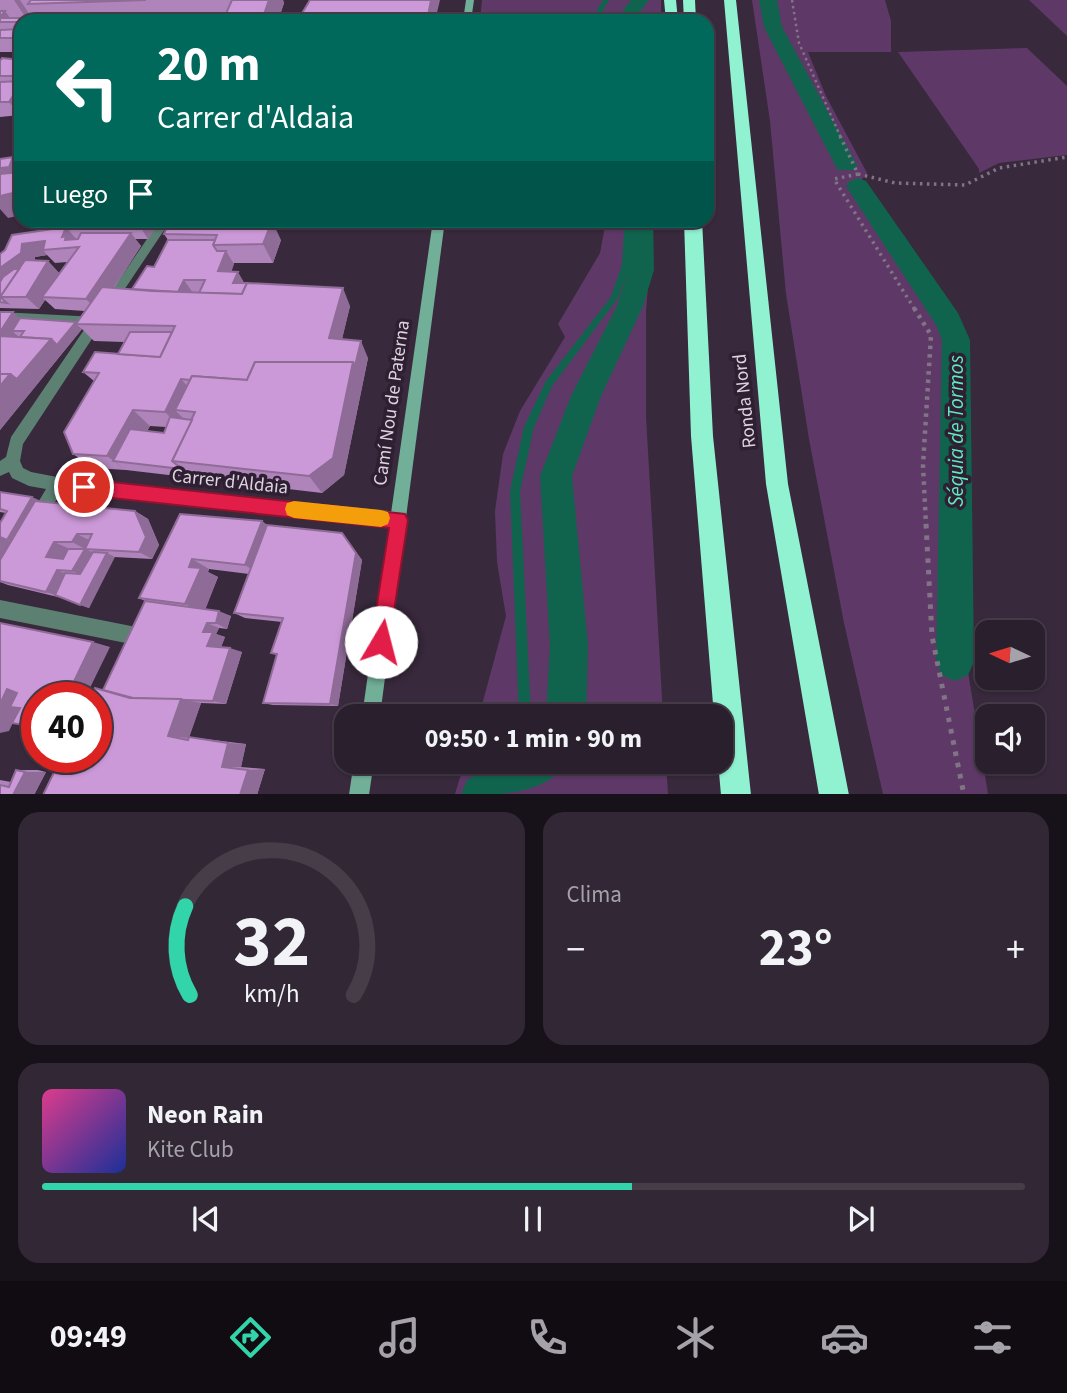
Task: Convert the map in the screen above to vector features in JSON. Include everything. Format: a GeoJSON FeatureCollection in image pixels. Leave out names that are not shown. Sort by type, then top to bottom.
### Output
{"type":"FeatureCollection","features":[{"type":"Feature","properties":{"kind":"highway","name":"Ronda Nord"},"geometry":{"type":"LineString","coordinates":[[730,0],[778,484],[834,794]]}},
{"type":"Feature","properties":{"kind":"highway"},"geometry":{"type":"LineString","coordinates":[[692,228],[703,487],[736,794]]}},
{"type":"Feature","properties":{"kind":"street"},"geometry":{"type":"LineString","coordinates":[[7,465],[16,442],[161,228]]}},
{"type":"Feature","properties":{"kind":"street","name":"Camí Nou de Paterna"},"geometry":{"type":"LineString","coordinates":[[373,704],[438,228]]}},
{"type":"Feature","properties":{"kind":"street"},"geometry":{"type":"LineString","coordinates":[[0,317],[96,323]]}},
{"type":"Feature","properties":{"kind":"street","name":"Carrer d'Aldaia"},"geometry":{"type":"LineString","coordinates":[[7,465],[29,479],[192,505],[399,520]]}},
{"type":"Feature","properties":{"kind":"street"},"geometry":{"type":"LineString","coordinates":[[32,528],[57,484]]}},
{"type":"Feature","properties":{"kind":"street"},"geometry":{"type":"LineString","coordinates":[[0,609],[131,635]]}},
{"type":"Feature","properties":{"kind":"street"},"geometry":{"type":"LineString","coordinates":[[359,794],[362,774]]}},
{"type":"Feature","properties":{"kind":"path"},"geometry":{"type":"LineString","coordinates":[[792,0],[799,43],[858,174]]}},
{"type":"Feature","properties":{"kind":"path"},"geometry":{"type":"LineString","coordinates":[[964,794],[932,636],[923,465],[931,335],[834,179],[858,174],[895,183],[965,185],[999,168],[1067,157]]}},
{"type":"Feature","properties":{"kind":"shaded area"},"geometry":{"type":"Polygon","coordinates":[[[482,0],[661,0],[661,14],[481,14],[482,0]]]}},
{"type":"Feature","properties":{"kind":"shaded area"},"geometry":{"type":"Polygon","coordinates":[[[752,0],[885,0],[891,21],[891,52],[808,52],[826,96],[867,173],[859,183],[958,329],[963,344],[960,355],[966,660],[975,715],[975,774],[985,774],[988,794],[883,794],[844,623],[809,439],[786,294],[770,121],[752,0]]]}},
{"type":"Feature","properties":{"kind":"shaded area"},"geometry":{"type":"Polygon","coordinates":[[[1029,0],[1067,0],[1067,36],[1029,0]]]}},
{"type":"Feature","properties":{"kind":"shaded area"},"geometry":{"type":"Polygon","coordinates":[[[1027,48],[1067,86],[1067,155],[999,163],[979,173],[979,169],[898,52],[1027,48]]]}},
{"type":"Feature","properties":{"kind":"shaded area"},"geometry":{"type":"Polygon","coordinates":[[[605,228],[652,228],[646,312],[646,416],[662,704],[482,704],[506,616],[497,562],[495,511],[503,454],[520,411],[565,337],[558,324],[600,253],[605,228]]]}},
{"type":"Feature","properties":{"kind":"shaded area"},"geometry":{"type":"Polygon","coordinates":[[[461,774],[667,774],[668,794],[455,794],[461,774]]]}},
{"type":"Feature","properties":{"kind":"building"},"geometry":{"type":"Polygon","coordinates":[[[31,0],[146,0],[28,4],[31,0]]]}},
{"type":"Feature","properties":{"kind":"building"},"geometry":{"type":"Polygon","coordinates":[[[232,0],[269,0],[264,14],[226,14],[232,0]]]}},
{"type":"Feature","properties":{"kind":"building"},"geometry":{"type":"Polygon","coordinates":[[[310,0],[431,0],[428,14],[302,14],[310,0]]]}},
{"type":"Feature","properties":{"kind":"building"},"geometry":{"type":"Polygon","coordinates":[[[0,18],[14,18],[14,22],[0,22],[0,18]]]}},
{"type":"Feature","properties":{"kind":"building"},"geometry":{"type":"Polygon","coordinates":[[[14,29],[14,38],[0,38],[0,30],[14,29]]]}},
{"type":"Feature","properties":{"kind":"building"},"geometry":{"type":"Polygon","coordinates":[[[2,58],[14,59],[14,76],[0,76],[2,58]]]}},
{"type":"Feature","properties":{"kind":"building"},"geometry":{"type":"Polygon","coordinates":[[[14,81],[14,94],[9,102],[0,102],[0,82],[14,81]]]}},
{"type":"Feature","properties":{"kind":"building"},"geometry":{"type":"Polygon","coordinates":[[[13,157],[9,167],[0,168],[0,159],[13,157]]]}},
{"type":"Feature","properties":{"kind":"building"},"geometry":{"type":"Polygon","coordinates":[[[14,173],[14,193],[0,196],[0,174],[14,173]]]}},
{"type":"Feature","properties":{"kind":"building"},"geometry":{"type":"Polygon","coordinates":[[[59,228],[66,228],[62,237],[66,236],[65,240],[78,239],[81,233],[131,233],[86,299],[42,297],[79,247],[43,250],[45,241],[22,244],[21,253],[0,268],[0,254],[12,235],[59,228]]]}},
{"type":"Feature","properties":{"kind":"building"},"geometry":{"type":"Polygon","coordinates":[[[167,228],[269,228],[263,244],[213,245],[217,235],[164,234],[167,228]]]}},
{"type":"Feature","properties":{"kind":"building"},"geometry":{"type":"Polygon","coordinates":[[[168,240],[215,240],[213,245],[217,251],[226,251],[218,271],[238,272],[233,283],[247,283],[242,294],[199,293],[205,280],[184,280],[178,292],[132,289],[147,266],[154,267],[168,240]]]}},
{"type":"Feature","properties":{"kind":"building"},"geometry":{"type":"Polygon","coordinates":[[[25,260],[48,261],[26,297],[0,297],[25,260]]]}},
{"type":"Feature","properties":{"kind":"building"},"geometry":{"type":"Polygon","coordinates":[[[14,269],[19,269],[0,297],[0,282],[3,277],[14,269]]]}},
{"type":"Feature","properties":{"kind":"building"},"geometry":{"type":"Polygon","coordinates":[[[247,283],[343,288],[329,338],[361,341],[355,366],[353,362],[255,362],[247,380],[192,376],[190,380],[181,379],[165,412],[133,410],[107,456],[73,454],[64,432],[99,373],[83,372],[95,352],[160,357],[175,326],[76,324],[102,287],[242,294],[247,283]]]}},
{"type":"Feature","properties":{"kind":"building"},"geometry":{"type":"Polygon","coordinates":[[[0,312],[13,312],[0,332],[0,312]]]}},
{"type":"Feature","properties":{"kind":"building"},"geometry":{"type":"Polygon","coordinates":[[[20,318],[76,322],[57,345],[51,339],[20,337],[24,331],[12,331],[20,318]]]}},
{"type":"Feature","properties":{"kind":"building"},"geometry":{"type":"Polygon","coordinates":[[[130,332],[172,332],[160,357],[118,354],[130,332]]]}},
{"type":"Feature","properties":{"kind":"building"},"geometry":{"type":"Polygon","coordinates":[[[0,336],[51,339],[17,379],[10,374],[0,374],[0,336]]]}},
{"type":"Feature","properties":{"kind":"building"},"geometry":{"type":"Polygon","coordinates":[[[255,362],[353,362],[333,458],[309,476],[172,461],[195,412],[175,410],[192,376],[247,380],[255,362]]]}},
{"type":"Feature","properties":{"kind":"building"},"geometry":{"type":"Polygon","coordinates":[[[0,374],[10,374],[0,386],[0,374]]]}},
{"type":"Feature","properties":{"kind":"building"},"geometry":{"type":"Polygon","coordinates":[[[170,417],[192,420],[172,461],[182,469],[113,461],[130,429],[164,433],[170,417]]]}},
{"type":"Feature","properties":{"kind":"building"},"geometry":{"type":"Polygon","coordinates":[[[0,492],[32,497],[7,540],[0,537],[0,523],[7,511],[0,509],[0,492]]]}},
{"type":"Feature","properties":{"kind":"building"},"geometry":{"type":"Polygon","coordinates":[[[35,501],[135,511],[146,537],[139,552],[85,549],[72,571],[57,570],[46,592],[0,581],[0,560],[35,501]],[[77,534],[72,542],[54,542],[46,557],[63,559],[68,549],[85,549],[92,534],[77,534]]]}},
{"type":"Feature","properties":{"kind":"building"},"geometry":{"type":"Polygon","coordinates":[[[180,514],[262,521],[245,565],[192,559],[189,567],[201,568],[185,604],[139,598],[180,514]]]}},
{"type":"Feature","properties":{"kind":"building"},"geometry":{"type":"Polygon","coordinates":[[[267,525],[342,533],[356,553],[330,704],[263,703],[277,654],[271,653],[283,618],[234,613],[267,525]]]}},
{"type":"Feature","properties":{"kind":"building"},"geometry":{"type":"Polygon","coordinates":[[[93,552],[107,553],[80,605],[55,595],[65,573],[80,574],[93,552]]]}},
{"type":"Feature","properties":{"kind":"building"},"geometry":{"type":"Polygon","coordinates":[[[145,601],[219,611],[216,623],[207,623],[203,632],[213,632],[207,646],[230,648],[213,701],[133,698],[112,692],[112,682],[107,682],[145,601]]]}},
{"type":"Feature","properties":{"kind":"building"},"geometry":{"type":"Polygon","coordinates":[[[0,623],[93,642],[74,682],[21,682],[21,724],[12,723],[20,708],[10,707],[17,693],[7,689],[0,704],[0,623]]]}},
{"type":"Feature","properties":{"kind":"building"},"geometry":{"type":"Polygon","coordinates":[[[112,693],[130,698],[181,699],[168,736],[228,743],[222,767],[248,770],[240,794],[43,794],[54,773],[112,773],[112,693]]]}},
{"type":"Feature","properties":{"kind":"building"},"geometry":{"type":"Polygon","coordinates":[[[16,770],[24,773],[14,794],[0,794],[0,785],[9,787],[16,770]]]}},
{"type":"Feature","properties":{"kind":"waterway"},"geometry":{"type":"LineString","coordinates":[[598,14],[606,0]]}},
{"type":"Feature","properties":{"kind":"waterway"},"geometry":{"type":"LineString","coordinates":[[629,14],[640,0]]}},
{"type":"Feature","properties":{"kind":"waterway","name":"Séquia de Tormos"},"geometry":{"type":"LineString","coordinates":[[768,0],[773,27],[846,165]]}},
{"type":"Feature","properties":{"kind":"waterway","name":"Séquia de Tormos"},"geometry":{"type":"LineString","coordinates":[[858,186],[948,321],[956,340],[955,662]]}},
{"type":"Feature","properties":{"kind":"waterway"},"geometry":{"type":"LineString","coordinates":[[524,704],[515,491],[529,427],[549,384],[614,298],[626,265],[627,228]]}},
{"type":"Feature","properties":{"kind":"waterway"},"geometry":{"type":"LineString","coordinates":[[567,704],[569,646],[556,476],[586,396],[630,306],[641,270],[641,228]]}},
{"type":"Feature","properties":{"kind":"waterway"},"geometry":{"type":"LineString","coordinates":[[484,794],[521,774]]}},
{"type":"Feature","properties":{"kind":"slow traffic"},"geometry":{"type":"LineString","coordinates":[[294,509],[381,518]]}},
{"type":"Feature","properties":{"kind":"route"},"geometry":{"type":"LineString","coordinates":[[84,487],[399,520],[381,642]]}}]}
